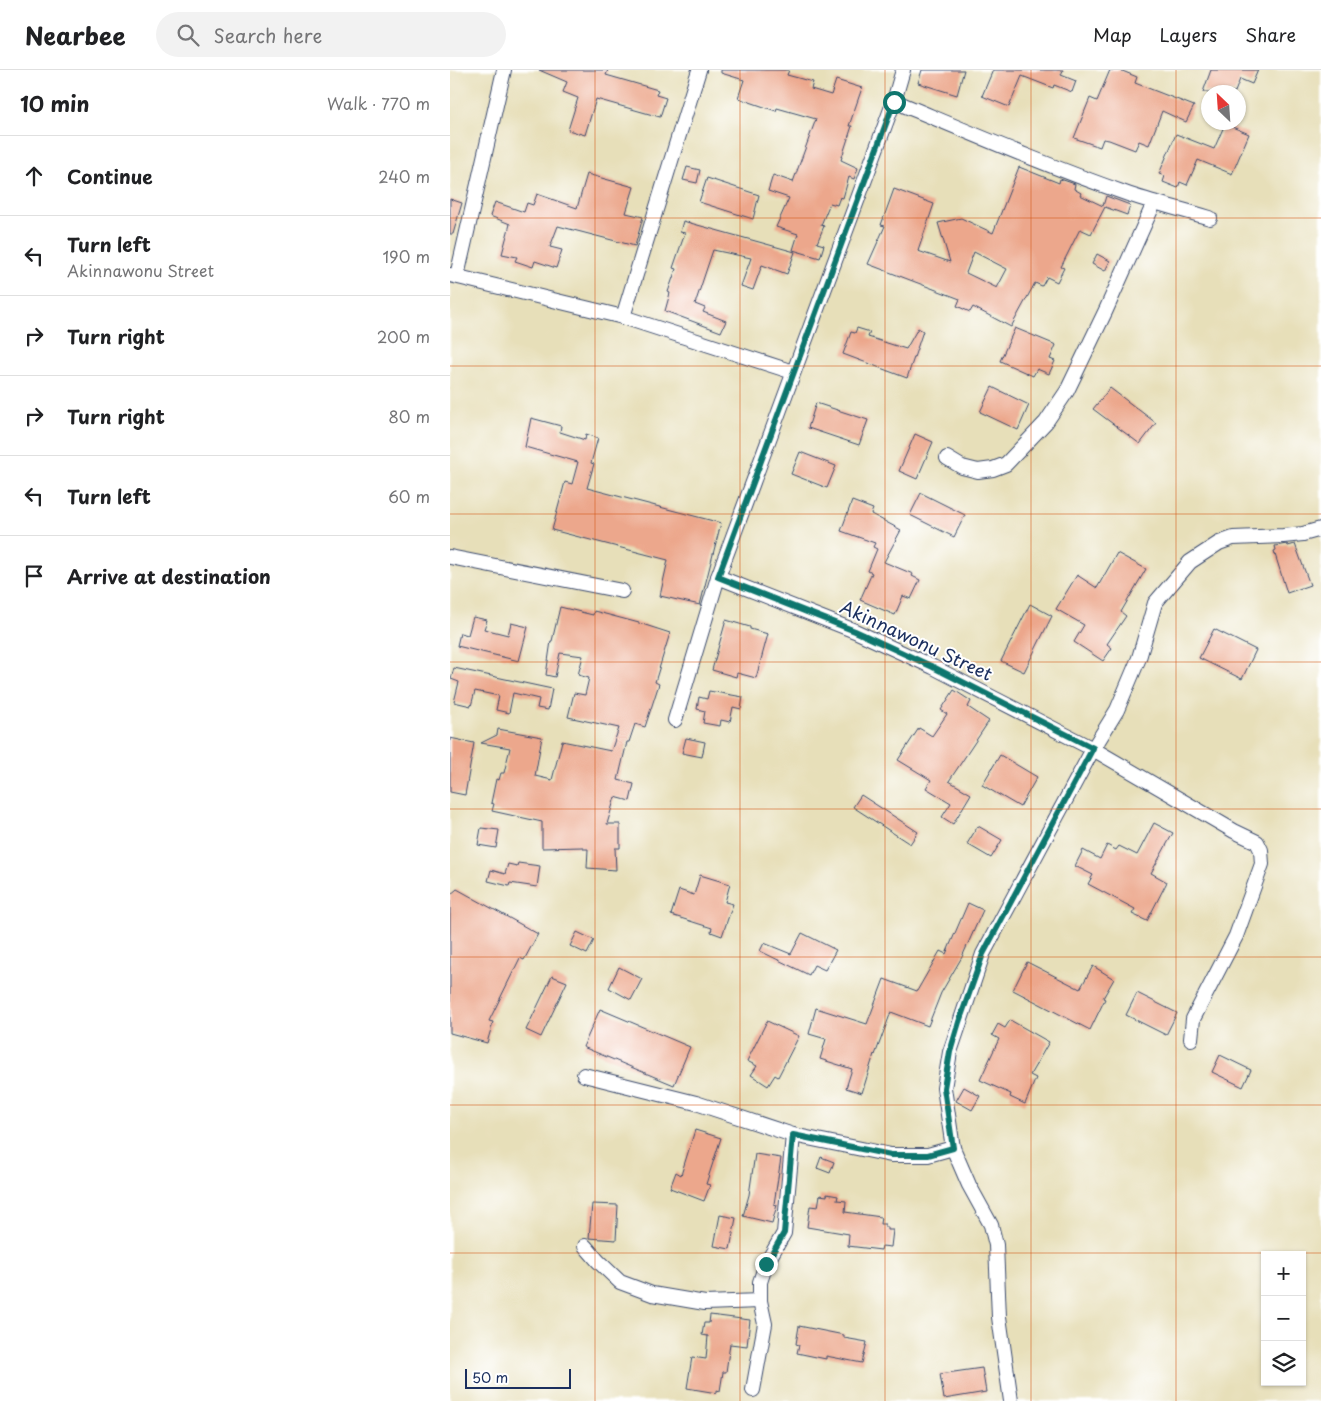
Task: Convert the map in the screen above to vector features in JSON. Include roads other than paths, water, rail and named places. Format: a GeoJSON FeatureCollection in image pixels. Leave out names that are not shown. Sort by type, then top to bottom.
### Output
{"type":"FeatureCollection","features":[{"type":"Feature","properties":{"kind":"street"},"geometry":{"type":"LineString","coordinates":[[504,70],[454,276],[623,317],[793,372]]}},
{"type":"Feature","properties":{"kind":"street"},"geometry":{"type":"LineString","coordinates":[[623,317],[698,70]]}},
{"type":"Feature","properties":{"kind":"street"},"geometry":{"type":"LineString","coordinates":[[675,720],[718,577],[894,102],[903,70]]}},
{"type":"Feature","properties":{"kind":"street"},"geometry":{"type":"LineString","coordinates":[[894,102],[1050,165],[1154,203],[1173,206],[1210,218]]}},
{"type":"Feature","properties":{"kind":"street"},"geometry":{"type":"LineString","coordinates":[[947,458],[962,467],[978,471],[993,469],[1006,464],[1046,422],[1067,391],[1154,203]]}},
{"type":"Feature","properties":{"kind":"street"},"geometry":{"type":"LineString","coordinates":[[1011,1401],[999,1317],[996,1245],[991,1225],[968,1185],[953,1148],[944,1088],[950,1052],[983,954],[1093,748],[1117,710],[1139,658],[1155,603],[1190,562],[1220,543],[1234,538],[1296,534],[1321,529]]}},
{"type":"Feature","properties":{"kind":"street"},"geometry":{"type":"LineString","coordinates":[[450,558],[622,591]]}},
{"type":"Feature","properties":{"kind":"street","name":"Akinnawonu Street"},"geometry":{"type":"LineString","coordinates":[[718,577],[855,631],[933,667],[1093,748],[1234,831],[1257,842],[1261,850],[1262,864],[1236,936],[1193,1019],[1191,1039]]}},
{"type":"Feature","properties":{"kind":"street"},"geometry":{"type":"LineString","coordinates":[[584,1076],[696,1103],[793,1135],[891,1155],[928,1155],[953,1148]]}},
{"type":"Feature","properties":{"kind":"street"},"geometry":{"type":"LineString","coordinates":[[753,1390],[765,1324],[760,1301],[760,1282],[766,1264],[784,1233],[793,1135]]}},
{"type":"Feature","properties":{"kind":"street"},"geometry":{"type":"LineString","coordinates":[[585,1246],[620,1282],[652,1294],[705,1303],[760,1301]]}},
{"type":"Feature","properties":{"kind":"street"},"geometry":{"type":"LineString","coordinates":[[620,1286],[679,1300],[725,1304],[760,1301]]}}]}
